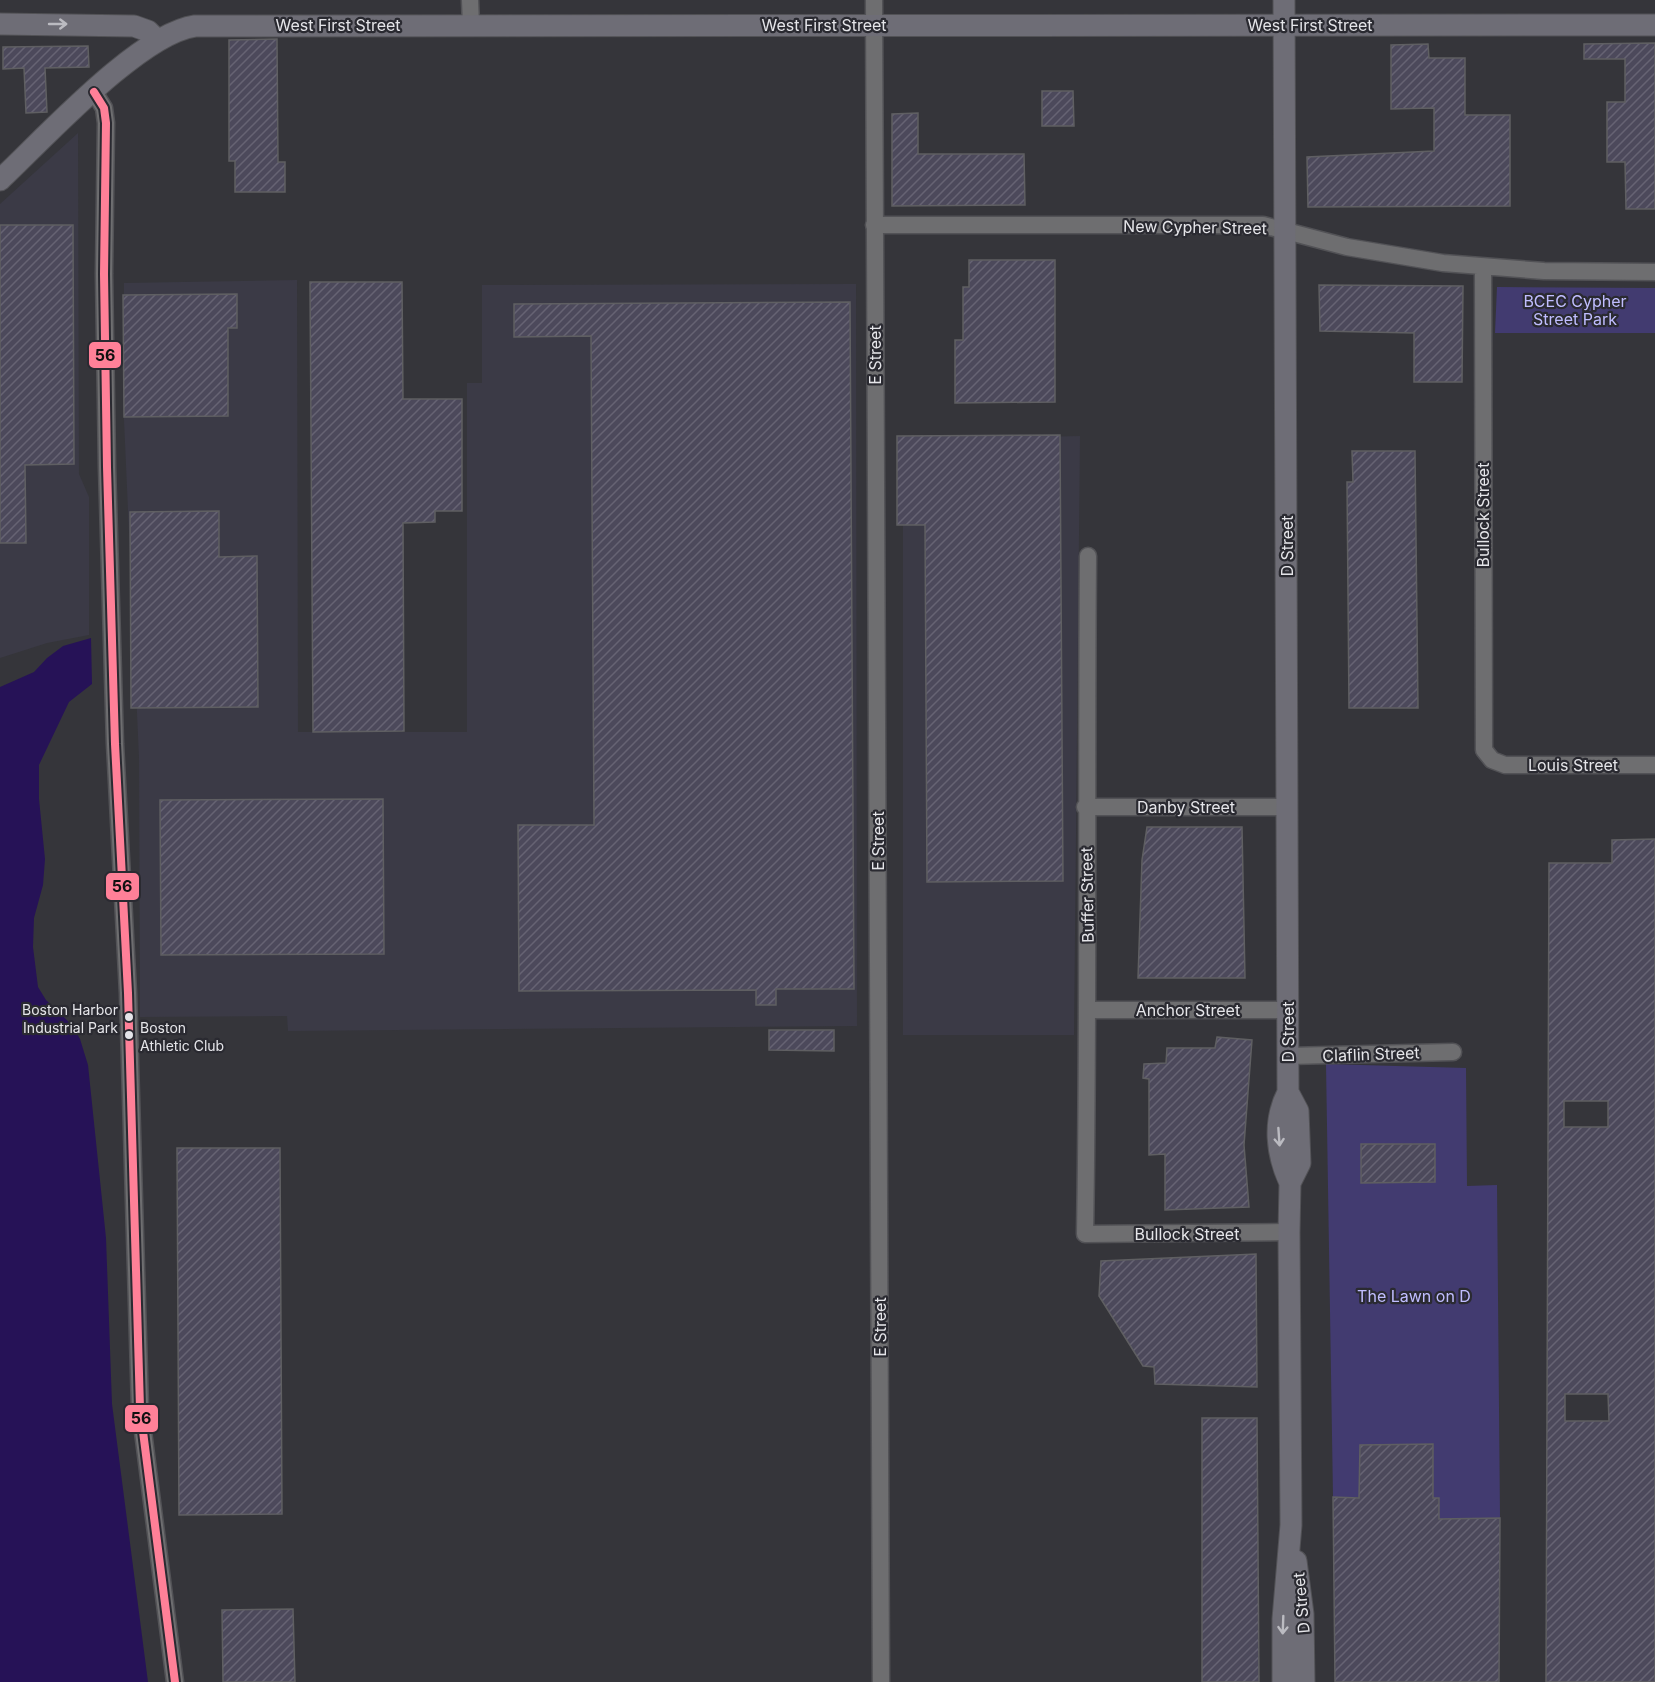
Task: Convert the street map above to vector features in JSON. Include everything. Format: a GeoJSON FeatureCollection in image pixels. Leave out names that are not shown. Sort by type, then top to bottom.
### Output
{"type":"FeatureCollection","features":[{"type":"Feature","properties":{"kind":"main road","name":"D Street"},"geometry":{"type":"LineString","coordinates":[[1283,1682],[1283,1619],[1291,1525],[1290,1183],[1281,1163],[1278,1120],[1278,1111],[1288,1092],[1287,232],[1284,0]]}},
{"type":"Feature","properties":{"kind":"main road"},"geometry":{"type":"LineString","coordinates":[[0,24],[134,26],[148,31],[157,40]]}},
{"type":"Feature","properties":{"kind":"main road","name":"West First Street"},"geometry":{"type":"LineString","coordinates":[[0,180],[132,58],[157,40],[185,27],[207,25],[1655,25]]}},
{"type":"Feature","properties":{"kind":"main road","name":"D Street"},"geometry":{"type":"LineString","coordinates":[[1291,1525],[1303,1614],[1304,1682]]}},
{"type":"Feature","properties":{"kind":"street"},"geometry":{"type":"LineString","coordinates":[[470,0],[471,25]]}},
{"type":"Feature","properties":{"kind":"street","name":"E Street"},"geometry":{"type":"LineString","coordinates":[[874,0],[881,1682]]}},
{"type":"Feature","properties":{"kind":"street"},"geometry":{"type":"LineString","coordinates":[[94,92],[104,108],[106,123],[104,274],[108,479],[116,752],[128,993],[140,1408],[175,1682]]}},
{"type":"Feature","properties":{"kind":"street","name":"New Cypher Street"},"geometry":{"type":"LineString","coordinates":[[874,225],[1263,225],[1372,252],[1483,267],[1544,271],[1655,272]]}},
{"type":"Feature","properties":{"kind":"street","name":"Bullock Street"},"geometry":{"type":"LineString","coordinates":[[1483,267],[1483,741],[1486,754],[1492,760]]}},
{"type":"Feature","properties":{"kind":"street","name":"Buffer Street"},"geometry":{"type":"LineString","coordinates":[[1085,1234],[1089,1010],[1085,807],[1088,556]]}},
{"type":"Feature","properties":{"kind":"street","name":"Louis Street"},"geometry":{"type":"LineString","coordinates":[[1492,760],[1510,765],[1655,765]]}},
{"type":"Feature","properties":{"kind":"street","name":"Danby Street"},"geometry":{"type":"LineString","coordinates":[[1085,807],[1288,807]]}},
{"type":"Feature","properties":{"kind":"street","name":"Anchor Street"},"geometry":{"type":"LineString","coordinates":[[1089,1010],[1288,1010]]}},
{"type":"Feature","properties":{"kind":"street","name":"Claflin Street"},"geometry":{"type":"LineString","coordinates":[[1288,1056],[1453,1052]]}},
{"type":"Feature","properties":{"kind":"street","name":"Bullock Street"},"geometry":{"type":"LineString","coordinates":[[1085,1234],[1289,1232]]}},
{"type":"Feature","properties":{"kind":"shaded area"},"geometry":{"type":"Polygon","coordinates":[[[78,133],[79,474],[89,497],[89,635],[47,643],[0,658],[0,204],[78,133]]]}},
{"type":"Feature","properties":{"kind":"shaded area"},"geometry":{"type":"Polygon","coordinates":[[[297,280],[298,732],[467,732],[467,383],[482,383],[482,285],[856,284],[857,1026],[288,1031],[287,1016],[140,1017],[139,758],[124,420],[124,283],[297,280]]]}},
{"type":"Feature","properties":{"kind":"shaded area"},"geometry":{"type":"Polygon","coordinates":[[[1080,436],[1074,1035],[903,1035],[903,440],[1080,436]]]}},
{"type":"Feature","properties":{"kind":"shaded area"},"geometry":{"type":"Polygon","coordinates":[[[91,638],[92,684],[69,702],[39,765],[39,799],[45,859],[43,885],[34,918],[33,947],[38,987],[46,1000],[72,1025],[80,1039],[88,1065],[106,1238],[112,1404],[148,1682],[0,1682],[0,687],[34,672],[63,646],[91,638]]]}},
{"type":"Feature","properties":{"kind":"green space","name":"BCEC Cypher Street Park"},"geometry":{"type":"Polygon","coordinates":[[[1497,287],[1655,288],[1655,333],[1495,333],[1497,287]]]}},
{"type":"Feature","properties":{"kind":"green space","name":"The Lawn on D"},"geometry":{"type":"Polygon","coordinates":[[[1326,1064],[1466,1068],[1467,1186],[1497,1185],[1500,1518],[1439,1519],[1438,1498],[1333,1497],[1326,1064]]]}},
{"type":"Feature","properties":{"kind":"building"},"geometry":{"type":"Polygon","coordinates":[[[277,39],[278,162],[285,162],[285,192],[235,192],[235,161],[229,161],[229,40],[277,39]]]}},
{"type":"Feature","properties":{"kind":"building"},"geometry":{"type":"Polygon","coordinates":[[[1655,43],[1655,209],[1626,209],[1625,162],[1607,162],[1607,102],[1625,102],[1625,59],[1584,59],[1584,44],[1655,43]]]}},
{"type":"Feature","properties":{"kind":"building"},"geometry":{"type":"Polygon","coordinates":[[[1428,44],[1429,58],[1465,58],[1465,115],[1510,115],[1510,206],[1308,207],[1307,157],[1434,151],[1434,108],[1391,109],[1391,45],[1428,44]]]}},
{"type":"Feature","properties":{"kind":"building"},"geometry":{"type":"Polygon","coordinates":[[[88,46],[89,67],[45,68],[47,112],[26,113],[24,68],[3,69],[3,47],[88,46]]]}},
{"type":"Feature","properties":{"kind":"building"},"geometry":{"type":"Polygon","coordinates":[[[1042,91],[1073,91],[1074,126],[1042,126],[1042,91]]]}},
{"type":"Feature","properties":{"kind":"building"},"geometry":{"type":"Polygon","coordinates":[[[918,113],[918,154],[1024,154],[1025,205],[892,206],[892,114],[918,113]]]}},
{"type":"Feature","properties":{"kind":"building"},"geometry":{"type":"Polygon","coordinates":[[[0,225],[73,225],[74,464],[25,465],[26,543],[0,543],[0,225]]]}},
{"type":"Feature","properties":{"kind":"building"},"geometry":{"type":"Polygon","coordinates":[[[969,260],[1055,260],[1055,402],[955,403],[955,340],[963,340],[963,287],[969,287],[969,260]]]}},
{"type":"Feature","properties":{"kind":"building"},"geometry":{"type":"Polygon","coordinates":[[[310,282],[402,282],[403,399],[462,399],[462,511],[435,511],[435,522],[403,523],[404,731],[313,732],[310,282]]]}},
{"type":"Feature","properties":{"kind":"building"},"geometry":{"type":"Polygon","coordinates":[[[1319,285],[1463,286],[1462,382],[1414,382],[1414,333],[1320,331],[1319,285]]]}},
{"type":"Feature","properties":{"kind":"building"},"geometry":{"type":"Polygon","coordinates":[[[237,294],[237,328],[228,328],[228,416],[124,417],[123,295],[237,294]]]}},
{"type":"Feature","properties":{"kind":"building"},"geometry":{"type":"Polygon","coordinates":[[[850,302],[854,989],[776,989],[776,1005],[756,1005],[756,990],[519,991],[518,825],[594,825],[591,336],[514,337],[514,304],[850,302]]]}},
{"type":"Feature","properties":{"kind":"building"},"geometry":{"type":"Polygon","coordinates":[[[1060,435],[1063,881],[927,882],[925,525],[897,525],[897,436],[1060,435]]]}},
{"type":"Feature","properties":{"kind":"building"},"geometry":{"type":"Polygon","coordinates":[[[1352,451],[1415,451],[1418,708],[1349,708],[1347,482],[1353,482],[1352,451]]]}},
{"type":"Feature","properties":{"kind":"building"},"geometry":{"type":"Polygon","coordinates":[[[219,511],[219,557],[257,556],[258,707],[131,708],[130,512],[219,511]]]}},
{"type":"Feature","properties":{"kind":"building"},"geometry":{"type":"Polygon","coordinates":[[[383,799],[384,954],[161,955],[160,800],[383,799]]]}},
{"type":"Feature","properties":{"kind":"building"},"geometry":{"type":"Polygon","coordinates":[[[1147,827],[1242,827],[1245,978],[1138,978],[1142,860],[1147,827]]]}},
{"type":"Feature","properties":{"kind":"building"},"geometry":{"type":"Polygon","coordinates":[[[1655,839],[1655,1682],[1546,1682],[1549,863],[1612,863],[1612,840],[1655,839]],[[1564,1101],[1564,1127],[1608,1127],[1608,1101],[1564,1101]],[[1565,1394],[1565,1421],[1609,1421],[1608,1394],[1565,1394]]]}},
{"type":"Feature","properties":{"kind":"building"},"geometry":{"type":"Polygon","coordinates":[[[769,1030],[834,1030],[834,1051],[769,1050],[769,1030]]]}},
{"type":"Feature","properties":{"kind":"building"},"geometry":{"type":"Polygon","coordinates":[[[1217,1037],[1252,1040],[1244,1145],[1249,1207],[1165,1210],[1165,1154],[1149,1155],[1149,1079],[1143,1078],[1144,1064],[1166,1063],[1167,1048],[1215,1048],[1217,1037]]]}},
{"type":"Feature","properties":{"kind":"building"},"geometry":{"type":"Polygon","coordinates":[[[1361,1144],[1435,1144],[1435,1182],[1361,1183],[1361,1144]]]}},
{"type":"Feature","properties":{"kind":"building"},"geometry":{"type":"Polygon","coordinates":[[[177,1148],[280,1148],[282,1514],[179,1515],[177,1148]]]}},
{"type":"Feature","properties":{"kind":"building"},"geometry":{"type":"Polygon","coordinates":[[[1256,1254],[1257,1387],[1155,1384],[1154,1367],[1143,1366],[1099,1296],[1101,1261],[1256,1254]]]}},
{"type":"Feature","properties":{"kind":"building"},"geometry":{"type":"Polygon","coordinates":[[[1202,1418],[1257,1418],[1259,1682],[1202,1682],[1202,1418]]]}},
{"type":"Feature","properties":{"kind":"building"},"geometry":{"type":"Polygon","coordinates":[[[1433,1444],[1433,1498],[1439,1498],[1439,1519],[1500,1518],[1499,1682],[1335,1682],[1333,1497],[1359,1498],[1360,1445],[1433,1444]]]}},
{"type":"Feature","properties":{"kind":"building"},"geometry":{"type":"Polygon","coordinates":[[[293,1609],[295,1682],[223,1682],[222,1610],[293,1609]]]}},
{"type":"Feature","properties":{"kind":"transit line","name":"56"},"geometry":{"type":"LineString","coordinates":[[94,92],[104,108],[106,123],[104,274],[107,467],[115,744],[128,993],[140,1408],[175,1682]]}},
{"type":"Feature","properties":{"kind":"place","name":"Boston Harbor Industrial Park"},"geometry":{"type":"Point","coordinates":[129,1017]}},
{"type":"Feature","properties":{"kind":"place","name":"Boston Athletic Club"},"geometry":{"type":"Point","coordinates":[129,1035]}}]}
